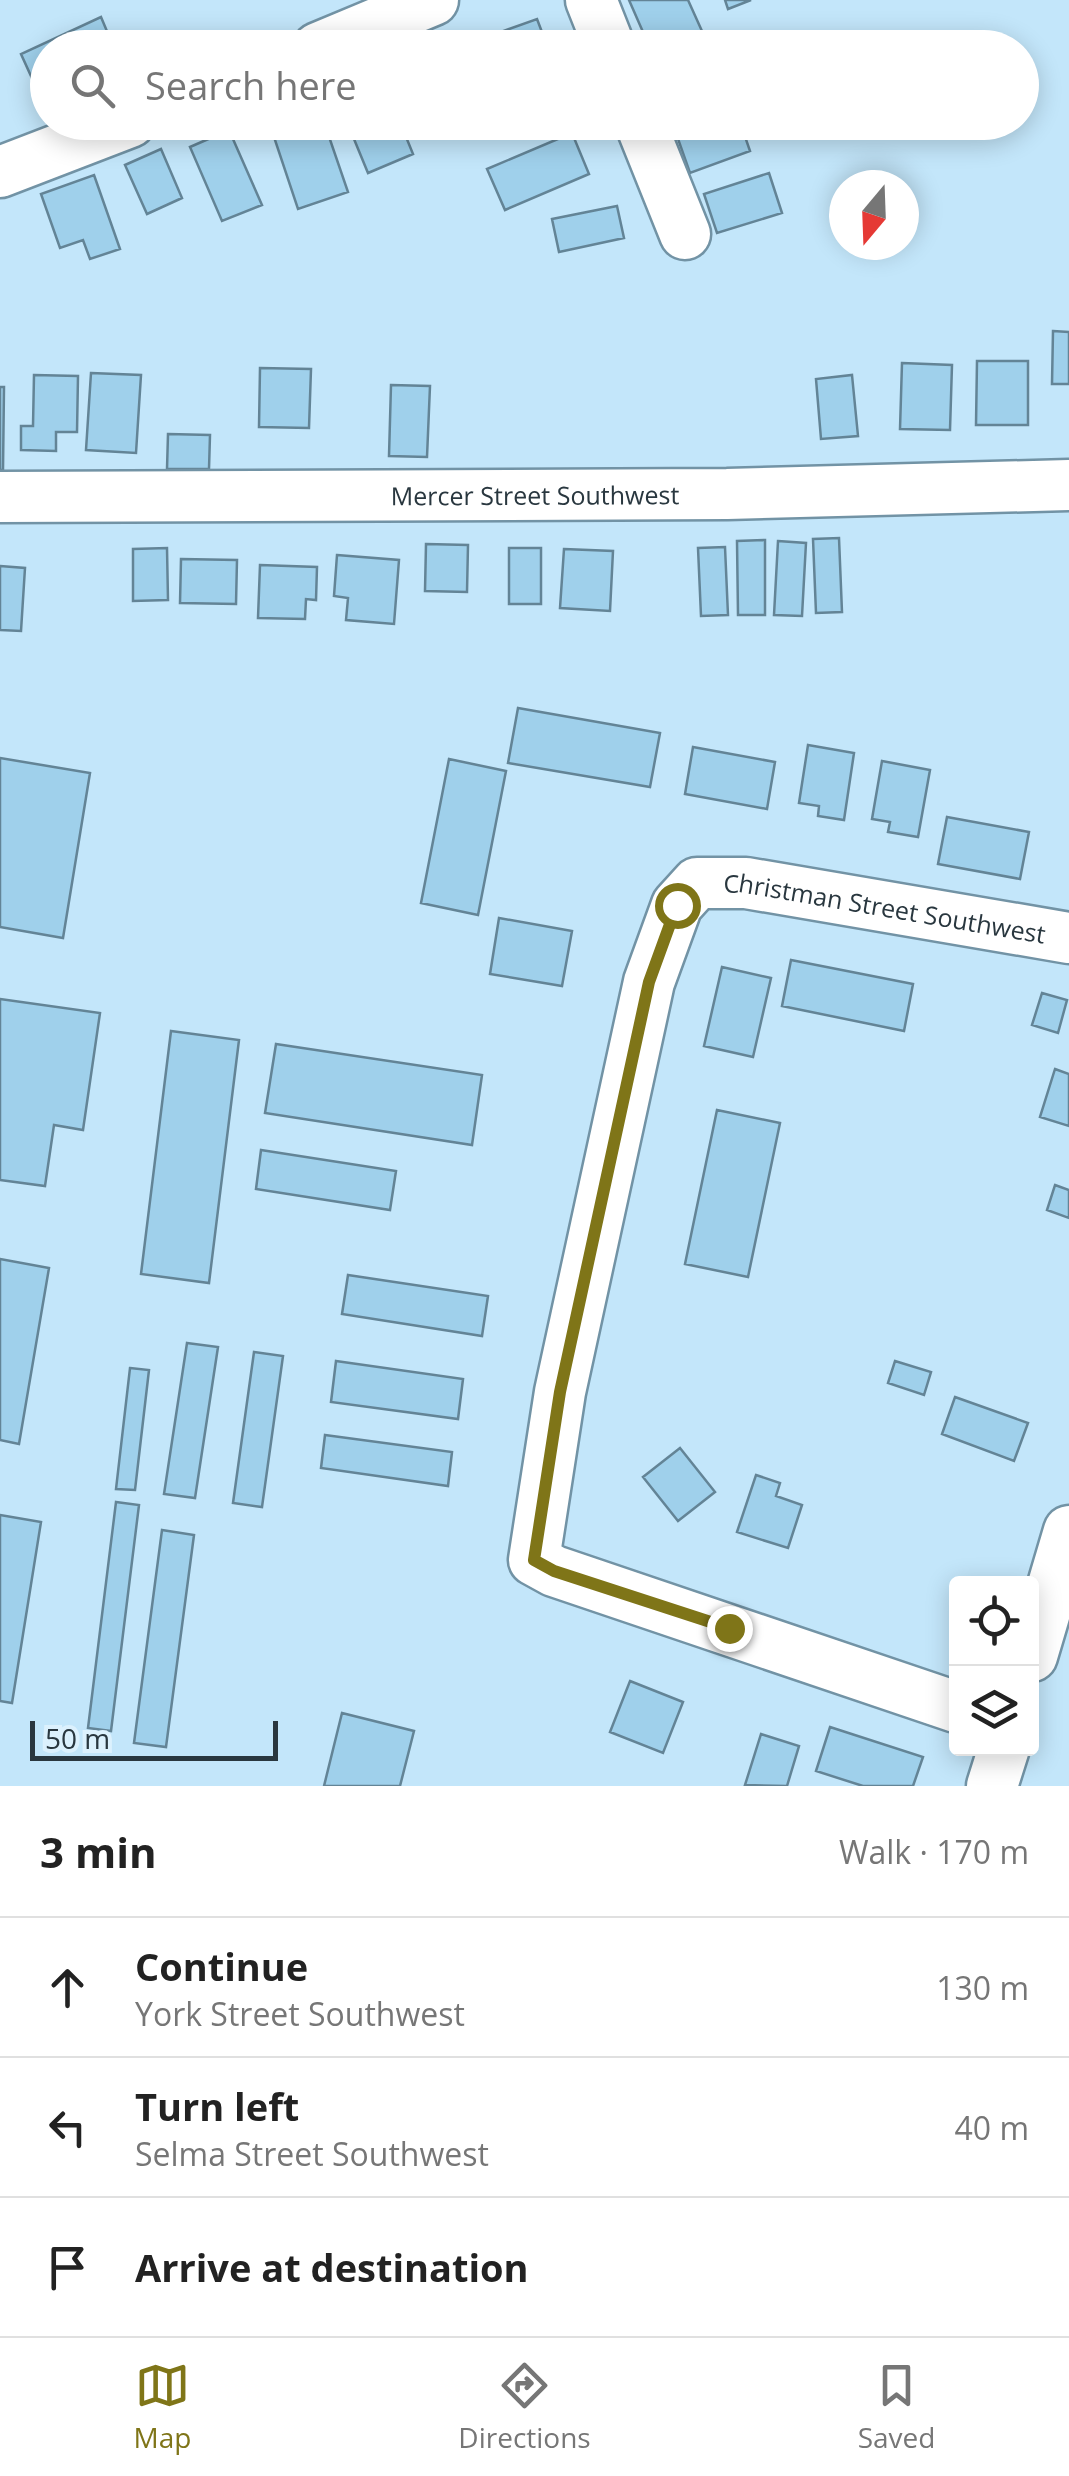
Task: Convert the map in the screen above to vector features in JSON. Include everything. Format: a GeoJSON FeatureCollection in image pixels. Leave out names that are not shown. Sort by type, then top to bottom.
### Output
{"type":"FeatureCollection","features":[{"type":"Feature","properties":{"kind":"street"},"geometry":{"type":"LineString","coordinates":[[361,30],[433,0]]}},
{"type":"Feature","properties":{"kind":"street"},"geometry":{"type":"LineString","coordinates":[[591,0],[603,30]]}},
{"type":"Feature","properties":{"kind":"street"},"geometry":{"type":"LineString","coordinates":[[0,172],[83,140]]}},
{"type":"Feature","properties":{"kind":"street"},"geometry":{"type":"LineString","coordinates":[[647,140],[685,234]]}},
{"type":"Feature","properties":{"kind":"street","name":"Mercer Street Southwest"},"geometry":{"type":"LineString","coordinates":[[0,497],[727,494],[1069,485]]}},
{"type":"Feature","properties":{"kind":"street","name":"Christman Street Southwest"},"geometry":{"type":"LineString","coordinates":[[949,1705],[554,1571],[534,1560],[560,1392],[649,982],[677,905],[697,884],[746,883],[1069,938]]}},
{"type":"Feature","properties":{"kind":"street"},"geometry":{"type":"LineString","coordinates":[[1039,1632],[1069,1531]]}},
{"type":"Feature","properties":{"kind":"street"},"geometry":{"type":"LineString","coordinates":[[992,1786],[1001,1756]]}},
{"type":"Feature","properties":{"kind":"building"},"geometry":{"type":"Polygon","coordinates":[[[629,0],[688,0],[702,30],[642,30],[629,0]]]}},
{"type":"Feature","properties":{"kind":"building"},"geometry":{"type":"Polygon","coordinates":[[[725,0],[751,0],[728,9],[725,0]]]}},
{"type":"Feature","properties":{"kind":"building"},"geometry":{"type":"Polygon","coordinates":[[[101,17],[106,30],[73,30],[101,17]]]}},
{"type":"Feature","properties":{"kind":"building"},"geometry":{"type":"Polygon","coordinates":[[[537,19],[541,30],[506,30],[537,19]]]}},
{"type":"Feature","properties":{"kind":"building"},"geometry":{"type":"Polygon","coordinates":[[[30,50],[30,74],[21,54],[30,50]]]}},
{"type":"Feature","properties":{"kind":"building"},"geometry":{"type":"Polygon","coordinates":[[[206,140],[233,140],[262,205],[222,221],[190,147],[206,140]]]}},
{"type":"Feature","properties":{"kind":"building"},"geometry":{"type":"Polygon","coordinates":[[[275,140],[330,140],[348,192],[298,209],[275,140]]]}},
{"type":"Feature","properties":{"kind":"building"},"geometry":{"type":"Polygon","coordinates":[[[354,140],[407,140],[413,154],[368,173],[354,140]]]}},
{"type":"Feature","properties":{"kind":"building"},"geometry":{"type":"Polygon","coordinates":[[[555,140],[575,140],[589,174],[505,210],[487,169],[555,140]]]}},
{"type":"Feature","properties":{"kind":"building"},"geometry":{"type":"Polygon","coordinates":[[[678,140],[746,140],[750,151],[690,173],[678,140]]]}},
{"type":"Feature","properties":{"kind":"building"},"geometry":{"type":"Polygon","coordinates":[[[161,149],[182,198],[147,214],[125,165],[161,149]]]}},
{"type":"Feature","properties":{"kind":"building"},"geometry":{"type":"Polygon","coordinates":[[[769,173],[782,213],[717,233],[704,194],[769,173]]]}},
{"type":"Feature","properties":{"kind":"building"},"geometry":{"type":"Polygon","coordinates":[[[94,175],[120,249],[90,259],[83,240],[60,248],[41,194],[94,175]]]}},
{"type":"Feature","properties":{"kind":"building"},"geometry":{"type":"Polygon","coordinates":[[[617,206],[624,238],[559,252],[552,219],[617,206]]]}},
{"type":"Feature","properties":{"kind":"building"},"geometry":{"type":"Polygon","coordinates":[[[1053,331],[1069,332],[1069,384],[1052,384],[1053,331]]]}},
{"type":"Feature","properties":{"kind":"building"},"geometry":{"type":"Polygon","coordinates":[[[977,361],[1028,361],[1028,425],[976,425],[977,361]]]}},
{"type":"Feature","properties":{"kind":"building"},"geometry":{"type":"Polygon","coordinates":[[[902,363],[952,365],[950,430],[900,429],[902,363]]]}},
{"type":"Feature","properties":{"kind":"building"},"geometry":{"type":"Polygon","coordinates":[[[260,368],[311,369],[309,428],[259,427],[260,368]]]}},
{"type":"Feature","properties":{"kind":"building"},"geometry":{"type":"Polygon","coordinates":[[[91,373],[141,375],[136,453],[86,450],[91,373]]]}},
{"type":"Feature","properties":{"kind":"building"},"geometry":{"type":"Polygon","coordinates":[[[34,375],[78,376],[77,432],[56,432],[56,451],[21,450],[21,426],[33,426],[34,375]]]}},
{"type":"Feature","properties":{"kind":"building"},"geometry":{"type":"Polygon","coordinates":[[[852,375],[858,436],[821,439],[816,379],[852,375]]]}},
{"type":"Feature","properties":{"kind":"building"},"geometry":{"type":"Polygon","coordinates":[[[391,385],[430,386],[427,457],[389,456],[391,385]]]}},
{"type":"Feature","properties":{"kind":"building"},"geometry":{"type":"Polygon","coordinates":[[[0,387],[4,387],[3,470],[0,470],[0,387]]]}},
{"type":"Feature","properties":{"kind":"building"},"geometry":{"type":"Polygon","coordinates":[[[168,434],[210,435],[209,469],[167,469],[168,434]]]}},
{"type":"Feature","properties":{"kind":"building"},"geometry":{"type":"Polygon","coordinates":[[[839,538],[842,612],[816,613],[813,539],[839,538]]]}},
{"type":"Feature","properties":{"kind":"building"},"geometry":{"type":"Polygon","coordinates":[[[765,540],[765,615],[738,615],[737,541],[765,540]]]}},
{"type":"Feature","properties":{"kind":"building"},"geometry":{"type":"Polygon","coordinates":[[[778,541],[806,543],[802,616],[774,615],[778,541]]]}},
{"type":"Feature","properties":{"kind":"building"},"geometry":{"type":"Polygon","coordinates":[[[426,544],[468,545],[467,592],[425,591],[426,544]]]}},
{"type":"Feature","properties":{"kind":"building"},"geometry":{"type":"Polygon","coordinates":[[[725,547],[728,615],[701,616],[698,548],[725,547]]]}},
{"type":"Feature","properties":{"kind":"building"},"geometry":{"type":"Polygon","coordinates":[[[167,548],[168,600],[133,601],[133,549],[167,548]]]}},
{"type":"Feature","properties":{"kind":"building"},"geometry":{"type":"Polygon","coordinates":[[[509,548],[541,548],[541,604],[509,604],[509,548]]]}},
{"type":"Feature","properties":{"kind":"building"},"geometry":{"type":"Polygon","coordinates":[[[564,549],[613,551],[610,611],[560,608],[564,549]]]}},
{"type":"Feature","properties":{"kind":"building"},"geometry":{"type":"Polygon","coordinates":[[[337,555],[399,560],[394,624],[346,620],[348,598],[334,596],[337,555]]]}},
{"type":"Feature","properties":{"kind":"building"},"geometry":{"type":"Polygon","coordinates":[[[181,559],[237,560],[236,604],[180,603],[181,559]]]}},
{"type":"Feature","properties":{"kind":"building"},"geometry":{"type":"Polygon","coordinates":[[[260,565],[317,567],[316,600],[306,599],[305,619],[258,618],[260,565]]]}},
{"type":"Feature","properties":{"kind":"building"},"geometry":{"type":"Polygon","coordinates":[[[0,566],[25,568],[21,631],[0,630],[0,566]]]}},
{"type":"Feature","properties":{"kind":"building"},"geometry":{"type":"Polygon","coordinates":[[[518,708],[660,733],[650,787],[508,763],[518,708]]]}},
{"type":"Feature","properties":{"kind":"building"},"geometry":{"type":"Polygon","coordinates":[[[808,745],[854,753],[844,820],[818,816],[819,806],[799,803],[808,745]]]}},
{"type":"Feature","properties":{"kind":"building"},"geometry":{"type":"Polygon","coordinates":[[[693,747],[775,762],[767,809],[685,794],[693,747]]]}},
{"type":"Feature","properties":{"kind":"building"},"geometry":{"type":"Polygon","coordinates":[[[0,758],[90,773],[63,938],[0,927],[0,758]]]}},
{"type":"Feature","properties":{"kind":"building"},"geometry":{"type":"Polygon","coordinates":[[[449,759],[506,771],[478,915],[421,903],[449,759]]]}},
{"type":"Feature","properties":{"kind":"building"},"geometry":{"type":"Polygon","coordinates":[[[882,761],[930,770],[918,837],[888,832],[890,822],[872,819],[882,761]]]}},
{"type":"Feature","properties":{"kind":"building"},"geometry":{"type":"Polygon","coordinates":[[[947,817],[1029,832],[1020,879],[938,864],[947,817]]]}},
{"type":"Feature","properties":{"kind":"building"},"geometry":{"type":"Polygon","coordinates":[[[499,918],[572,931],[562,986],[490,974],[499,918]]]}},
{"type":"Feature","properties":{"kind":"building"},"geometry":{"type":"Polygon","coordinates":[[[791,960],[913,984],[904,1031],[782,1006],[791,960]]]}},
{"type":"Feature","properties":{"kind":"building"},"geometry":{"type":"Polygon","coordinates":[[[722,967],[771,978],[753,1057],[704,1046],[722,967]]]}},
{"type":"Feature","properties":{"kind":"building"},"geometry":{"type":"Polygon","coordinates":[[[1042,993],[1067,1000],[1058,1033],[1032,1025],[1042,993]]]}},
{"type":"Feature","properties":{"kind":"building"},"geometry":{"type":"Polygon","coordinates":[[[0,999],[100,1013],[83,1130],[54,1125],[45,1186],[0,1180],[0,999]]]}},
{"type":"Feature","properties":{"kind":"building"},"geometry":{"type":"Polygon","coordinates":[[[171,1031],[239,1040],[209,1283],[141,1274],[171,1031]]]}},
{"type":"Feature","properties":{"kind":"building"},"geometry":{"type":"Polygon","coordinates":[[[276,1044],[482,1075],[472,1145],[265,1113],[276,1044]]]}},
{"type":"Feature","properties":{"kind":"building"},"geometry":{"type":"Polygon","coordinates":[[[1055,1069],[1069,1074],[1069,1126],[1040,1117],[1055,1069]]]}},
{"type":"Feature","properties":{"kind":"building"},"geometry":{"type":"Polygon","coordinates":[[[717,1110],[780,1123],[748,1277],[685,1264],[717,1110]]]}},
{"type":"Feature","properties":{"kind":"building"},"geometry":{"type":"Polygon","coordinates":[[[261,1150],[396,1171],[390,1210],[256,1189],[261,1150]]]}},
{"type":"Feature","properties":{"kind":"building"},"geometry":{"type":"Polygon","coordinates":[[[1055,1185],[1069,1190],[1069,1218],[1047,1210],[1055,1185]]]}},
{"type":"Feature","properties":{"kind":"building"},"geometry":{"type":"Polygon","coordinates":[[[0,1259],[49,1268],[19,1444],[0,1440],[0,1259]]]}},
{"type":"Feature","properties":{"kind":"building"},"geometry":{"type":"Polygon","coordinates":[[[348,1275],[488,1296],[482,1336],[342,1314],[348,1275]]]}},
{"type":"Feature","properties":{"kind":"building"},"geometry":{"type":"Polygon","coordinates":[[[187,1343],[218,1347],[195,1498],[164,1494],[187,1343]]]}},
{"type":"Feature","properties":{"kind":"building"},"geometry":{"type":"Polygon","coordinates":[[[254,1352],[283,1356],[262,1507],[233,1503],[254,1352]]]}},
{"type":"Feature","properties":{"kind":"building"},"geometry":{"type":"Polygon","coordinates":[[[336,1361],[463,1379],[458,1419],[331,1402],[336,1361]]]}},
{"type":"Feature","properties":{"kind":"building"},"geometry":{"type":"Polygon","coordinates":[[[895,1361],[931,1372],[924,1395],[888,1383],[895,1361]]]}},
{"type":"Feature","properties":{"kind":"building"},"geometry":{"type":"Polygon","coordinates":[[[130,1368],[149,1370],[135,1490],[116,1489],[130,1368]]]}},
{"type":"Feature","properties":{"kind":"building"},"geometry":{"type":"Polygon","coordinates":[[[955,1397],[1028,1423],[1014,1461],[942,1434],[955,1397]]]}},
{"type":"Feature","properties":{"kind":"building"},"geometry":{"type":"Polygon","coordinates":[[[325,1435],[452,1452],[448,1486],[321,1468],[325,1435]]]}},
{"type":"Feature","properties":{"kind":"building"},"geometry":{"type":"Polygon","coordinates":[[[680,1448],[715,1492],[678,1521],[643,1477],[680,1448]]]}},
{"type":"Feature","properties":{"kind":"building"},"geometry":{"type":"Polygon","coordinates":[[[756,1475],[780,1483],[776,1496],[802,1505],[788,1548],[737,1532],[756,1475]]]}},
{"type":"Feature","properties":{"kind":"building"},"geometry":{"type":"Polygon","coordinates":[[[116,1502],[139,1505],[111,1731],[88,1728],[116,1502]]]}},
{"type":"Feature","properties":{"kind":"building"},"geometry":{"type":"Polygon","coordinates":[[[0,1515],[41,1522],[12,1703],[0,1701],[0,1515]]]}},
{"type":"Feature","properties":{"kind":"building"},"geometry":{"type":"Polygon","coordinates":[[[162,1530],[194,1535],[166,1747],[134,1743],[162,1530]]]}},
{"type":"Feature","properties":{"kind":"building"},"geometry":{"type":"Polygon","coordinates":[[[630,1681],[683,1702],[663,1753],[610,1732],[630,1681]]]}},
{"type":"Feature","properties":{"kind":"building"},"geometry":{"type":"Polygon","coordinates":[[[342,1713],[414,1731],[400,1786],[324,1786],[342,1713]]]}},
{"type":"Feature","properties":{"kind":"building"},"geometry":{"type":"Polygon","coordinates":[[[830,1727],[923,1757],[913,1786],[863,1786],[816,1771],[830,1727]]]}},
{"type":"Feature","properties":{"kind":"building"},"geometry":{"type":"Polygon","coordinates":[[[761,1734],[799,1746],[787,1786],[745,1785],[761,1734]]]}},
{"type":"Feature","properties":{"kind":"route"},"geometry":{"type":"LineString","coordinates":[[677,905],[649,982],[560,1392],[534,1560],[554,1571],[729,1628]]}}]}
